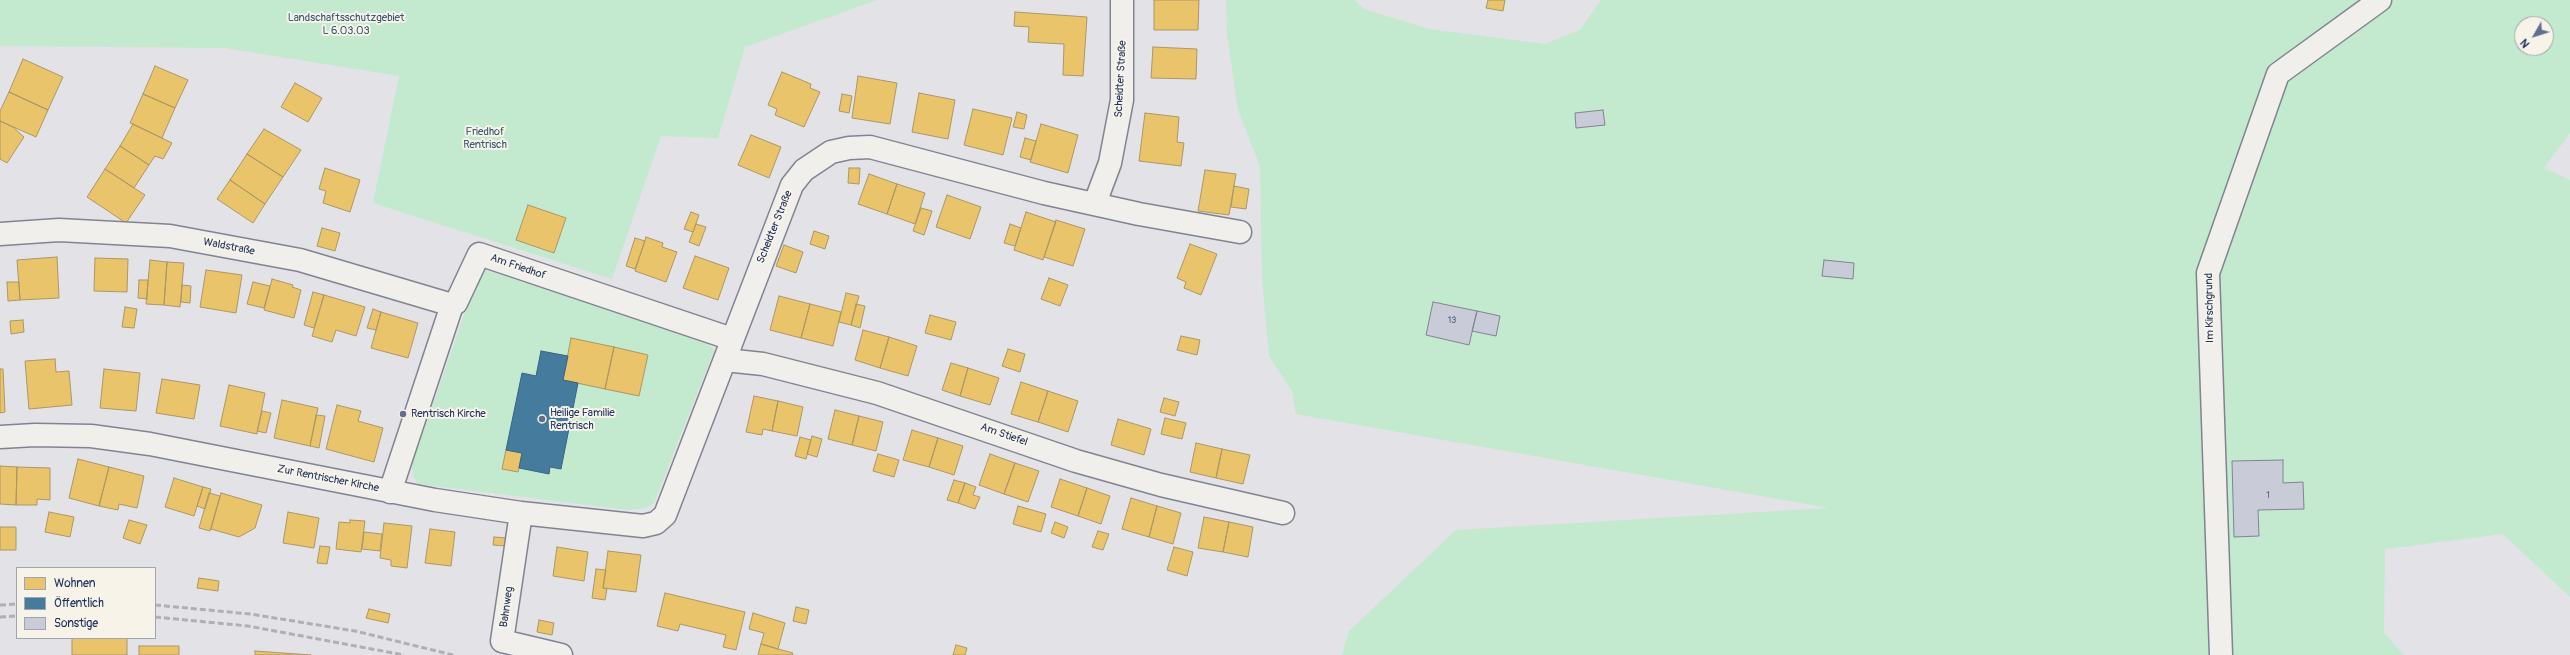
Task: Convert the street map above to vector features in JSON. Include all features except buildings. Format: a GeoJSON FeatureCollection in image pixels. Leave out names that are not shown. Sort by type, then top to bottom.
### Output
{"type":"FeatureCollection","features":[{"type":"Feature","properties":{"kind":"street","name":"Scheidter Straße"},"geometry":{"type":"LineString","coordinates":[[1096,203],[1110,163],[1122,100],[1122,0]]}},
{"type":"Feature","properties":{"kind":"street","name":"Im Kirschgrund"},"geometry":{"type":"LineString","coordinates":[[2222,655],[2208,273],[2278,74],[2380,0]]}},
{"type":"Feature","properties":{"kind":"street","name":"Scheidter Straße"},"geometry":{"type":"LineString","coordinates":[[656,523],[665,515],[792,185],[804,170],[830,152],[849,148],[870,147],[1044,192],[1139,214],[1240,232]]}},
{"type":"Feature","properties":{"kind":"street","name":"Waldstraße"},"geometry":{"type":"LineString","coordinates":[[0,234],[59,230],[170,236],[300,260],[452,305]]}},
{"type":"Feature","properties":{"kind":"street","name":"Am Friedhof"},"geometry":{"type":"LineString","coordinates":[[390,492],[452,305],[456,303],[479,254],[732,339]]}},
{"type":"Feature","properties":{"kind":"street","name":"Am Stiefel"},"geometry":{"type":"LineString","coordinates":[[725,360],[763,364],[876,393],[1076,461],[1161,485],[1283,513]]}},
{"type":"Feature","properties":{"kind":"street","name":"Zur Rentrischer Kirche"},"geometry":{"type":"LineString","coordinates":[[0,437],[35,435],[91,436],[150,444],[390,492],[521,513],[643,526],[656,523]]}},
{"type":"Feature","properties":{"kind":"street","name":"Bahnweg"},"geometry":{"type":"LineString","coordinates":[[521,513],[502,641],[561,655]]}},
{"type":"Feature","properties":{"kind":"green space"},"geometry":{"type":"Polygon","coordinates":[[[0,0],[877,0],[745,47],[718,138],[661,136],[612,279],[373,203],[399,76],[225,48],[0,46],[0,0]]]}},
{"type":"Feature","properties":{"kind":"green space"},"geometry":{"type":"Polygon","coordinates":[[[1226,0],[1355,0],[1364,9],[1429,29],[1545,44],[1580,30],[1601,0],[2570,0],[2570,133],[2544,168],[2570,180],[2570,597],[2503,534],[2385,549],[2384,633],[2404,655],[1342,655],[1349,631],[1456,530],[1829,508],[1296,414],[1292,391],[1269,356],[1262,278],[1260,166],[1238,110],[1227,34],[1226,0]]]}},
{"type":"Feature","properties":{"kind":"green space"},"geometry":{"type":"Polygon","coordinates":[[[486,270],[706,341],[714,350],[654,503],[646,508],[629,510],[418,484],[413,476],[412,465],[478,275],[486,270]]]}},
{"type":"Feature","properties":{"kind":"railway"},"geometry":{"type":"LineString","coordinates":[[0,605],[16,604]]}},
{"type":"Feature","properties":{"kind":"railway"},"geometry":{"type":"LineString","coordinates":[[156,605],[250,614],[355,631],[453,655]]}},
{"type":"Feature","properties":{"kind":"railway"},"geometry":{"type":"LineString","coordinates":[[0,617],[16,616]]}},
{"type":"Feature","properties":{"kind":"railway"},"geometry":{"type":"LineString","coordinates":[[156,617],[248,626],[404,655]]}},
{"type":"Feature","properties":{"kind":"place","name":"Rentrisch Kirche"},"geometry":{"type":"Point","coordinates":[403,414]}},
{"type":"Feature","properties":{"kind":"place","name":"Heilige Familie Rentrisch"},"geometry":{"type":"Point","coordinates":[542,419]}},
{"type":"Feature","properties":{"kind":"park label","name":"Landschaftsschutzgebiet L 6.03.03"},"geometry":{"type":"Point","coordinates":[346,24]}},
{"type":"Feature","properties":{"kind":"park label","name":"Friedhof Rentrisch"},"geometry":{"type":"Point","coordinates":[485,138]}}]}
